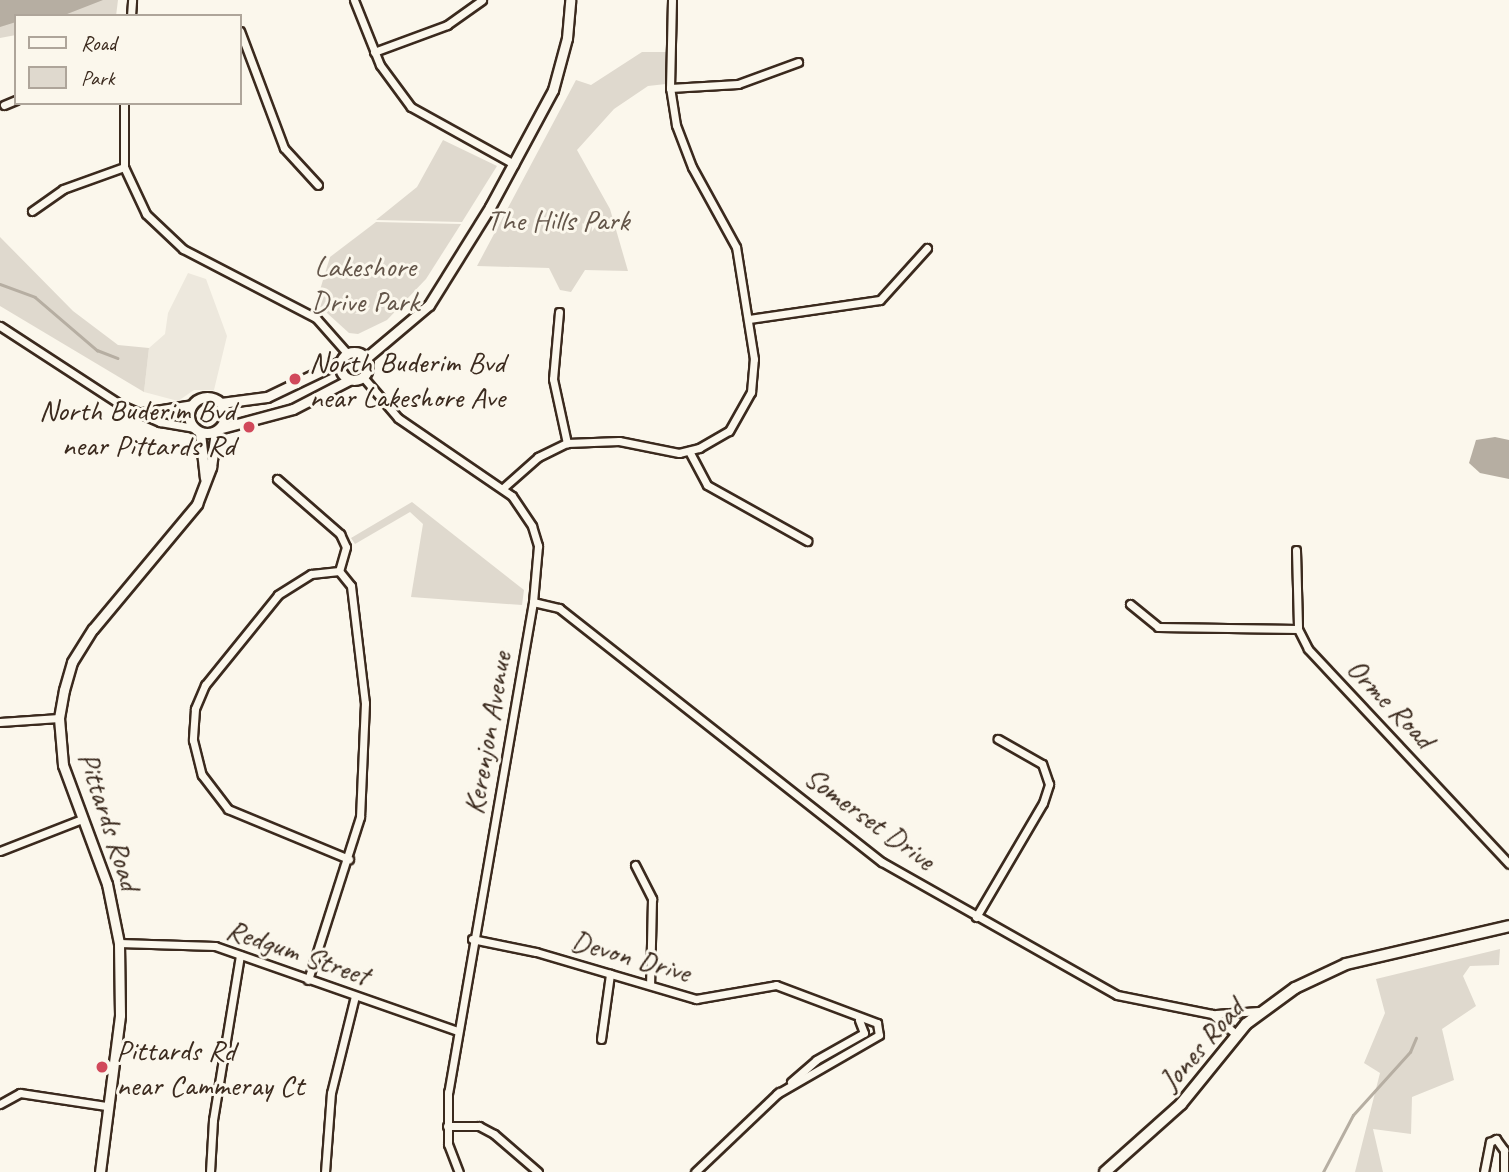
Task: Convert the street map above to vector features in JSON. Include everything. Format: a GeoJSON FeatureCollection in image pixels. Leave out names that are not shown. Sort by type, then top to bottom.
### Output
{"type":"FeatureCollection","features":[{"type":"Feature","properties":{"kind":"main road","name":"Jones Road"},"geometry":{"type":"LineString","coordinates":[[1105,1172],[1181,1104],[1237,1035],[1261,1011],[1295,988],[1346,964],[1509,926]]}},
{"type":"Feature","properties":{"kind":"street"},"geometry":{"type":"LineString","coordinates":[[354,0],[374,52],[392,86],[411,107],[514,164]]}},
{"type":"Feature","properties":{"kind":"street"},"geometry":{"type":"LineString","coordinates":[[374,52],[447,25],[482,0]]}},
{"type":"Feature","properties":{"kind":"street"},"geometry":{"type":"LineString","coordinates":[[366,358],[438,294],[514,164],[553,90],[567,38],[570,0]]}},
{"type":"Feature","properties":{"kind":"street"},"geometry":{"type":"LineString","coordinates":[[503,488],[538,457],[566,443],[619,440],[662,452],[689,451],[722,437],[747,403],[754,377],[749,319],[736,247],[685,153],[670,88],[672,0]]}},
{"type":"Feature","properties":{"kind":"street"},"geometry":{"type":"LineString","coordinates":[[242,36],[284,148],[318,185]]}},
{"type":"Feature","properties":{"kind":"street"},"geometry":{"type":"LineString","coordinates":[[670,88],[738,84],[798,62]]}},
{"type":"Feature","properties":{"kind":"street"},"geometry":{"type":"LineString","coordinates":[[4,105],[14,101]]}},
{"type":"Feature","properties":{"kind":"street"},"geometry":{"type":"LineString","coordinates":[[124,105],[124,167],[146,214],[183,249],[316,318],[347,353]]}},
{"type":"Feature","properties":{"kind":"street"},"geometry":{"type":"LineString","coordinates":[[32,211],[63,189],[124,167]]}},
{"type":"Feature","properties":{"kind":"street"},"geometry":{"type":"LineString","coordinates":[[749,319],[880,300],[927,248]]}},
{"type":"Feature","properties":{"kind":"street"},"geometry":{"type":"LineString","coordinates":[[559,312],[553,379],[566,443]]}},
{"type":"Feature","properties":{"kind":"street"},"geometry":{"type":"LineString","coordinates":[[0,326],[121,405],[139,412],[197,430],[219,430],[293,409],[349,380],[363,377],[368,370],[366,358],[359,352],[347,353],[340,362],[267,397],[221,403],[207,397],[193,404],[139,412]]}},
{"type":"Feature","properties":{"kind":"street"},"geometry":{"type":"LineString","coordinates":[[340,362],[342,375],[349,380]]}},
{"type":"Feature","properties":{"kind":"street","name":"Kerenjon Avenue"},"geometry":{"type":"LineString","coordinates":[[363,377],[398,418],[503,488],[533,526],[538,569],[472,939],[447,1126],[449,1144],[459,1172]]}},
{"type":"Feature","properties":{"kind":"street"},"geometry":{"type":"LineString","coordinates":[[219,430],[226,412],[221,403]]}},
{"type":"Feature","properties":{"kind":"street"},"geometry":{"type":"LineString","coordinates":[[193,404],[189,416],[197,430],[204,487]]}},
{"type":"Feature","properties":{"kind":"street","name":"Pittards Road"},"geometry":{"type":"LineString","coordinates":[[100,1172],[106,1106],[120,1015],[119,943],[107,884],[63,765],[59,718],[72,662],[93,629],[197,504],[219,430]]}},
{"type":"Feature","properties":{"kind":"street"},"geometry":{"type":"LineString","coordinates":[[689,451],[707,485],[807,541]]}},
{"type":"Feature","properties":{"kind":"street"},"geometry":{"type":"LineString","coordinates":[[277,479],[340,534],[346,547],[339,571]]}},
{"type":"Feature","properties":{"kind":"street"},"geometry":{"type":"LineString","coordinates":[[1130,604],[1158,627],[1298,629],[1296,550]]}},
{"type":"Feature","properties":{"kind":"street"},"geometry":{"type":"LineString","coordinates":[[308,980],[349,859],[360,817],[365,703],[351,586],[339,571]]}},
{"type":"Feature","properties":{"kind":"street"},"geometry":{"type":"LineString","coordinates":[[339,571],[311,574],[278,595],[205,685],[195,709],[193,740],[202,775],[228,809],[349,859]]}},
{"type":"Feature","properties":{"kind":"street","name":"Somerset Drive"},"geometry":{"type":"LineString","coordinates":[[533,602],[559,608],[882,862],[976,917],[1117,995],[1212,1014],[1261,1011]]}},
{"type":"Feature","properties":{"kind":"street","name":"Orme Road"},"geometry":{"type":"LineString","coordinates":[[1298,629],[1308,649],[1509,864]]}},
{"type":"Feature","properties":{"kind":"street"},"geometry":{"type":"LineString","coordinates":[[0,722],[59,718]]}},
{"type":"Feature","properties":{"kind":"street"},"geometry":{"type":"LineString","coordinates":[[976,917],[1043,803],[1049,784],[1042,764],[998,739]]}},
{"type":"Feature","properties":{"kind":"street"},"geometry":{"type":"LineString","coordinates":[[0,852],[82,819]]}},
{"type":"Feature","properties":{"kind":"street"},"geometry":{"type":"LineString","coordinates":[[635,865],[652,900],[650,985]]}},
{"type":"Feature","properties":{"kind":"street","name":"Devon Drive"},"geometry":{"type":"LineString","coordinates":[[472,939],[695,999],[776,985],[877,1023],[879,1035],[777,1094]]}},
{"type":"Feature","properties":{"kind":"street","name":"Redgum Street"},"geometry":{"type":"LineString","coordinates":[[119,943],[197,944],[240,955],[458,1031]]}},
{"type":"Feature","properties":{"kind":"street"},"geometry":{"type":"LineString","coordinates":[[210,1172],[213,1121],[240,955]]}},
{"type":"Feature","properties":{"kind":"street"},"geometry":{"type":"LineString","coordinates":[[601,1039],[610,974]]}},
{"type":"Feature","properties":{"kind":"street"},"geometry":{"type":"LineString","coordinates":[[325,1172],[331,1093],[355,996]]}},
{"type":"Feature","properties":{"kind":"street","name":"Somerset Drive"},"geometry":{"type":"LineString","coordinates":[[1212,1014],[1237,1035]]}},
{"type":"Feature","properties":{"kind":"street"},"geometry":{"type":"LineString","coordinates":[[695,1172],[816,1060],[864,1033],[864,1024],[856,1017]]}},
{"type":"Feature","properties":{"kind":"street"},"geometry":{"type":"LineString","coordinates":[[0,1104],[20,1093],[106,1106]]}},
{"type":"Feature","properties":{"kind":"street"},"geometry":{"type":"LineString","coordinates":[[447,1126],[479,1126],[538,1172]]}},
{"type":"Feature","properties":{"kind":"street"},"geometry":{"type":"LineString","coordinates":[[1484,1172],[1487,1150],[1496,1139],[1504,1150],[1504,1172]]}},
{"type":"Feature","properties":{"kind":"shaded area"},"geometry":{"type":"Polygon","coordinates":[[[0,0],[103,0],[67,14],[14,14],[14,23],[0,27],[0,0]]]}},
{"type":"Feature","properties":{"kind":"shaded area"},"geometry":{"type":"Polygon","coordinates":[[[188,273],[206,279],[227,336],[214,390],[194,390],[178,401],[144,392],[149,348],[165,334],[168,313],[188,273]]]}},
{"type":"Feature","properties":{"kind":"shaded area"},"geometry":{"type":"Polygon","coordinates":[[[1495,437],[1509,440],[1509,479],[1480,473],[1469,463],[1476,440],[1495,437]]]}},
{"type":"Feature","properties":{"kind":"green space"},"geometry":{"type":"Polygon","coordinates":[[[0,0],[118,0],[116,14],[14,14],[14,35],[0,38],[0,0]]]}},
{"type":"Feature","properties":{"kind":"green space","name":"The Hills Park"},"geometry":{"type":"Polygon","coordinates":[[[642,52],[667,52],[666,84],[648,86],[614,109],[577,150],[610,209],[628,271],[585,270],[571,292],[560,290],[549,268],[477,266],[576,80],[591,85],[642,52]]]}},
{"type":"Feature","properties":{"kind":"green space"},"geometry":{"type":"Polygon","coordinates":[[[443,140],[497,166],[462,222],[376,220],[417,187],[443,140]]]}},
{"type":"Feature","properties":{"kind":"green space","name":"Lakeshore Drive Park"},"geometry":{"type":"Polygon","coordinates":[[[376,222],[461,224],[426,279],[387,320],[358,334],[349,333],[316,303],[330,257],[376,222]]]}},
{"type":"Feature","properties":{"kind":"green space"},"geometry":{"type":"Polygon","coordinates":[[[0,237],[73,311],[118,345],[149,348],[144,392],[0,306],[0,237]]]}},
{"type":"Feature","properties":{"kind":"green space"},"geometry":{"type":"Polygon","coordinates":[[[412,502],[524,590],[522,605],[411,597],[423,524],[410,512],[355,544],[351,538],[412,502]]]}},
{"type":"Feature","properties":{"kind":"green space"},"geometry":{"type":"Polygon","coordinates":[[[1500,949],[1499,965],[1470,966],[1463,976],[1476,1006],[1442,1029],[1454,1080],[1412,1097],[1411,1134],[1373,1129],[1383,1172],[1355,1172],[1380,1073],[1364,1063],[1385,1013],[1376,979],[1500,949]]]}},
{"type":"Feature","properties":{"kind":"waterway"},"geometry":{"type":"LineString","coordinates":[[0,284],[35,297],[97,350],[118,358]]}},
{"type":"Feature","properties":{"kind":"waterway"},"geometry":{"type":"LineString","coordinates":[[1323,1172],[1353,1115],[1410,1052],[1416,1038]]}},
{"type":"Feature","properties":{"kind":"place","name":"North Buderim Bvd near Lakeshore Ave"},"geometry":{"type":"Point","coordinates":[295,379]}},
{"type":"Feature","properties":{"kind":"place","name":"North Buderim Bvd near Pittards Rd"},"geometry":{"type":"Point","coordinates":[249,427]}},
{"type":"Feature","properties":{"kind":"place","name":"Pittards Rd near Cammeray Ct"},"geometry":{"type":"Point","coordinates":[102,1067]}}]}
